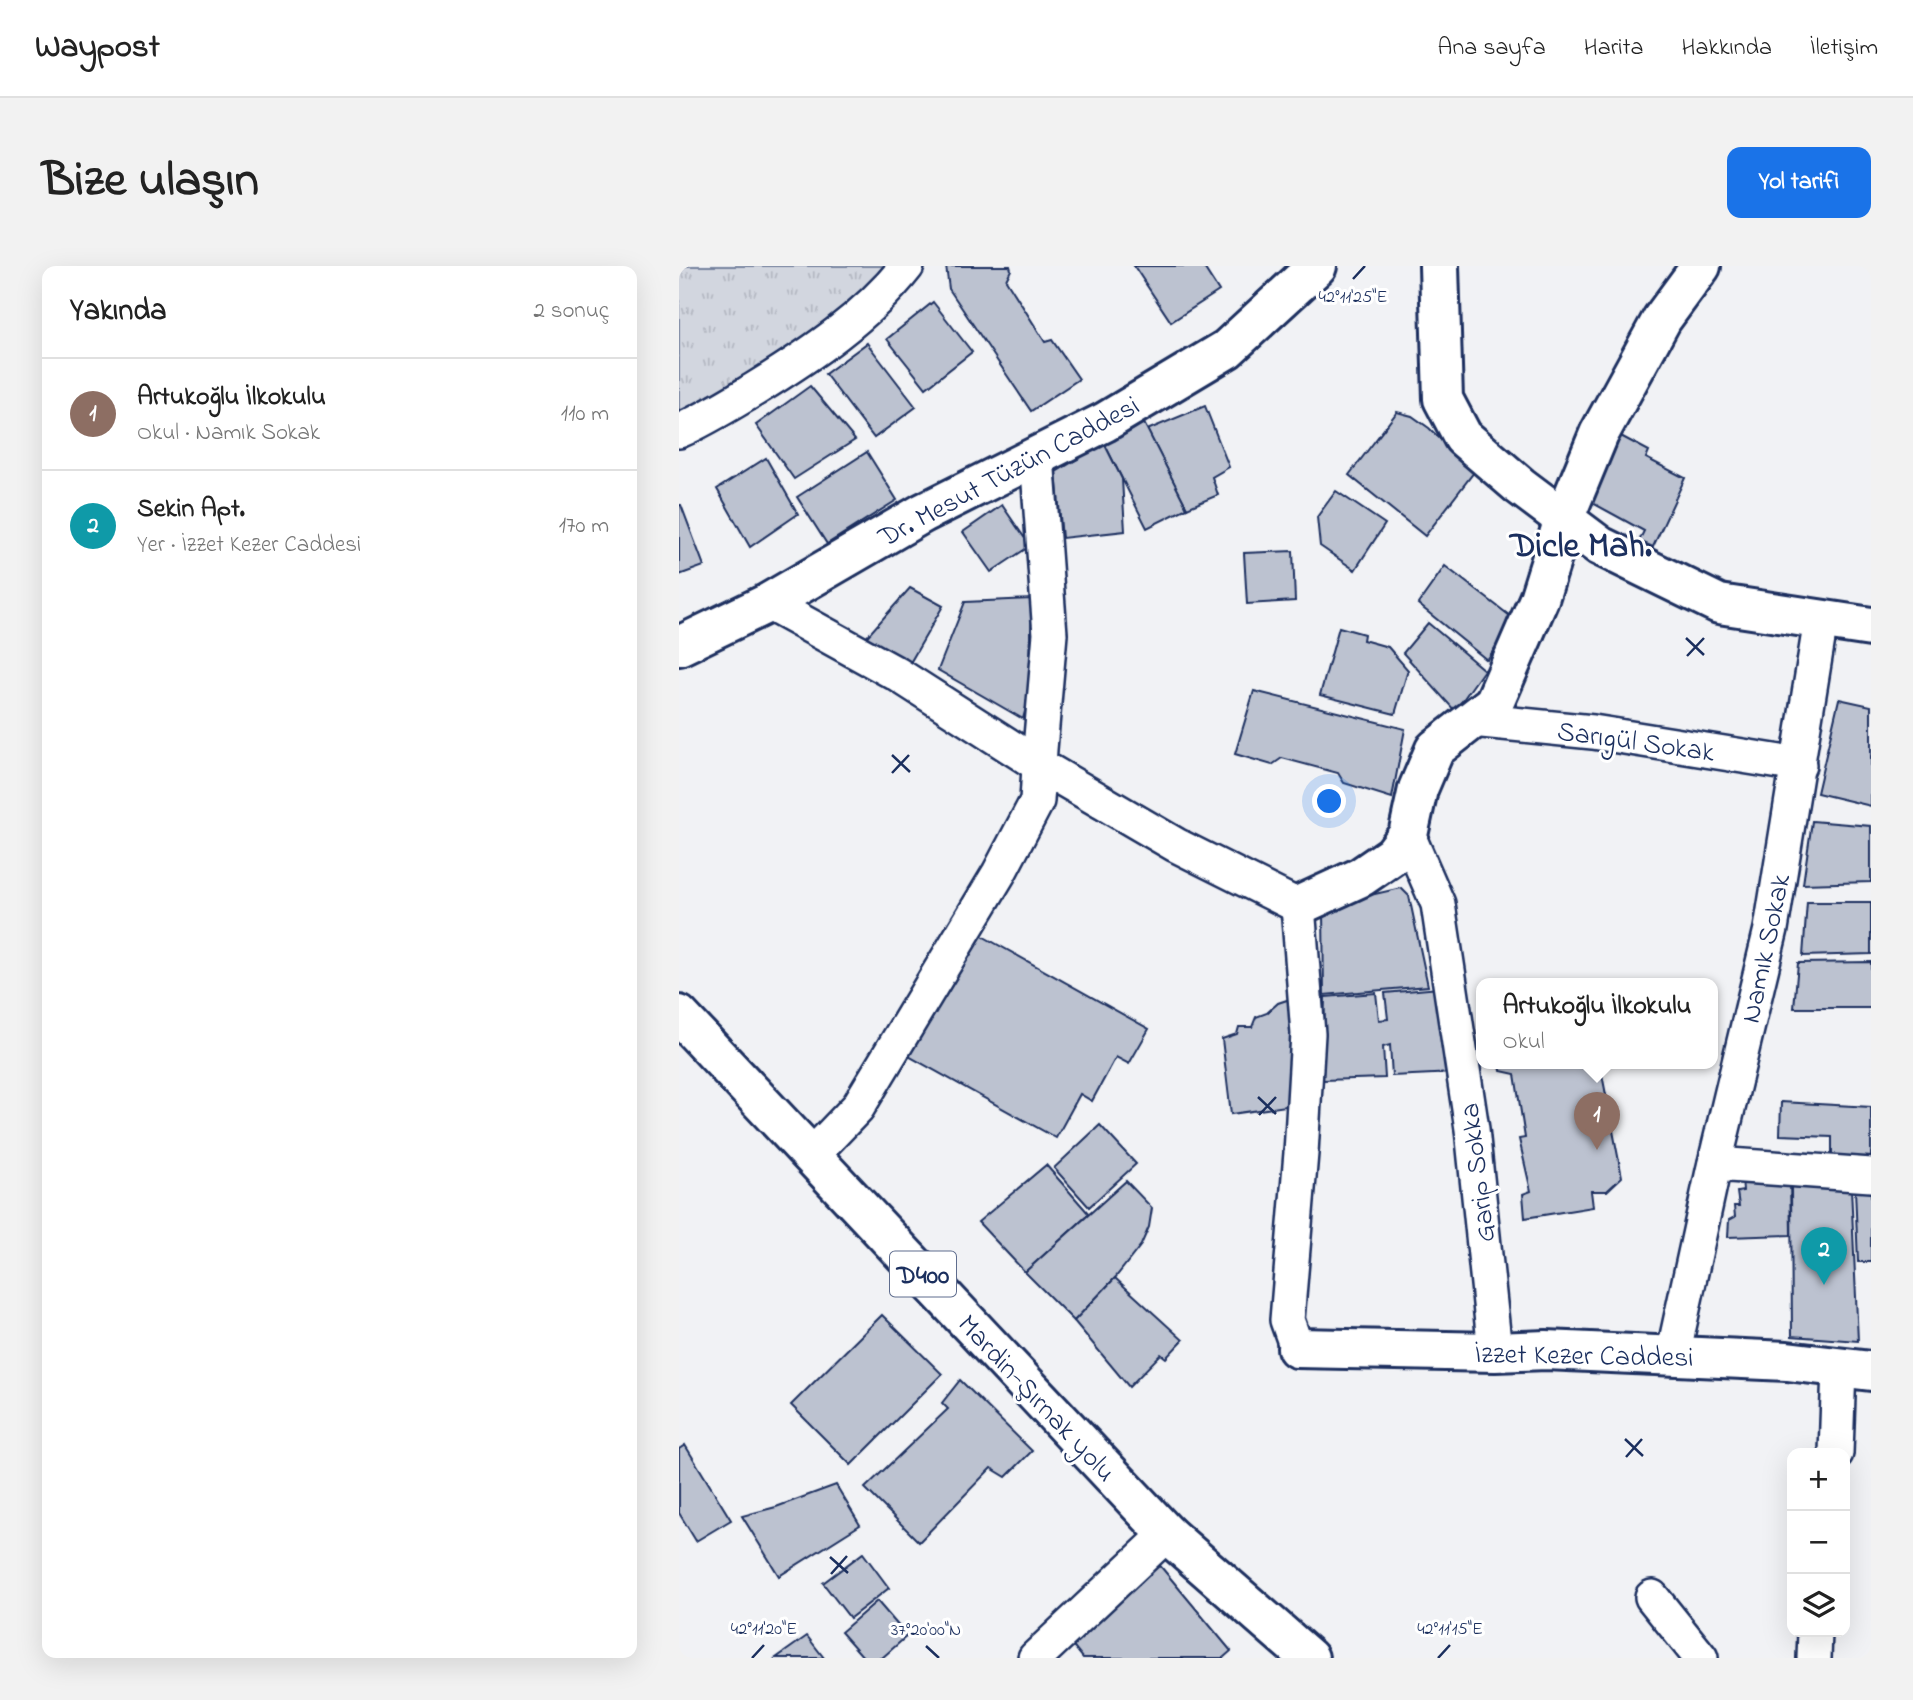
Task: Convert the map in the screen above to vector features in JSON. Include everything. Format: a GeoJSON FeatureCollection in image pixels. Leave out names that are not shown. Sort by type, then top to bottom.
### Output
{"type":"FeatureCollection","features":[{"type":"Feature","properties":{"kind":"main road","name":"Dr. Mesut Tüzün Caddesi"},"geometry":{"type":"LineString","coordinates":[[679,646],[768,603],[923,513],[1105,422],[1227,349],[1317,266]]}},
{"type":"Feature","properties":{"kind":"main road"},"geometry":{"type":"LineString","coordinates":[[1440,266],[1443,399],[1463,437],[1520,486],[1600,546],[1719,604],[1871,627]]}},
{"type":"Feature","properties":{"kind":"main road"},"geometry":{"type":"LineString","coordinates":[[1298,906],[1361,877],[1393,855],[1408,835],[1418,789],[1435,749],[1494,704],[1539,599],[1564,519],[1599,434],[1662,319],[1700,266]]}},
{"type":"Feature","properties":{"kind":"main road","name":"Mardin-Şırnak yolu"},"geometry":{"type":"LineString","coordinates":[[679,1015],[1281,1658]]}},
{"type":"Feature","properties":{"kind":"main road","name":"İzzet Kezer Caddesi"},"geometry":{"type":"LineString","coordinates":[[1297,1348],[1495,1352],[1546,1350],[1787,1361],[1855,1369]]}},
{"type":"Feature","properties":{"kind":"main road","name":"Mardin-Şırnak yolu"},"geometry":{"type":"LineString","coordinates":[[1167,1534],[1309,1658]]}},
{"type":"Feature","properties":{"kind":"street"},"geometry":{"type":"LineString","coordinates":[[679,431],[703,421],[802,360],[865,310],[907,266]]}},
{"type":"Feature","properties":{"kind":"street"},"geometry":{"type":"LineString","coordinates":[[811,1156],[858,1107],[999,873],[1037,801],[1050,634],[1037,456]]}},
{"type":"Feature","properties":{"kind":"street"},"geometry":{"type":"LineString","coordinates":[[768,603],[897,674],[1039,765],[1176,845],[1298,906],[1308,1034],[1287,1320],[1297,1348]]}},
{"type":"Feature","properties":{"kind":"street","name":"Namık Sokak"},"geometry":{"type":"LineString","coordinates":[[1673,1355],[1771,929],[1821,620]]}},
{"type":"Feature","properties":{"kind":"street","name":"Sarıgül Sokak"},"geometry":{"type":"LineString","coordinates":[[1472,720],[1593,732],[1799,765]]}},
{"type":"Feature","properties":{"kind":"street","name":"Garip Sokka"},"geometry":{"type":"LineString","coordinates":[[1408,835],[1438,904],[1472,1129],[1495,1352]]}},
{"type":"Feature","properties":{"kind":"street"},"geometry":{"type":"LineString","coordinates":[[1715,1164],[1871,1175]]}},
{"type":"Feature","properties":{"kind":"street"},"geometry":{"type":"LineString","coordinates":[[1837,1448],[1855,1369]]}},
{"type":"Feature","properties":{"kind":"street"},"geometry":{"type":"LineString","coordinates":[[1035,1658],[1167,1534]]}},
{"type":"Feature","properties":{"kind":"street"},"geometry":{"type":"LineString","coordinates":[[1652,1597],[1701,1658]]}},
{"type":"Feature","properties":{"kind":"street"},"geometry":{"type":"LineString","coordinates":[[1814,1658],[1815,1637]]}},
{"type":"Feature","properties":{"kind":"green space"},"geometry":{"type":"Polygon","coordinates":[[[679,266],[907,266],[679,431],[679,266]]]}},
{"type":"Feature","properties":{"kind":"building"},"geometry":{"type":"Polygon","coordinates":[[[946,266],[1010,266],[1006,280],[1045,342],[1052,340],[1079,379],[1031,411],[949,289],[946,266]]]}},
{"type":"Feature","properties":{"kind":"building"},"geometry":{"type":"Polygon","coordinates":[[[1134,266],[1203,266],[1219,291],[1171,322],[1134,266]]]}},
{"type":"Feature","properties":{"kind":"building"},"geometry":{"type":"Polygon","coordinates":[[[933,302],[972,352],[926,388],[887,339],[933,302]]]}},
{"type":"Feature","properties":{"kind":"building"},"geometry":{"type":"Polygon","coordinates":[[[867,343],[916,407],[874,438],[825,374],[867,343]]]}},
{"type":"Feature","properties":{"kind":"building"},"geometry":{"type":"Polygon","coordinates":[[[810,386],[855,440],[794,479],[756,425],[810,386]]]}},
{"type":"Feature","properties":{"kind":"building"},"geometry":{"type":"Polygon","coordinates":[[[1205,406],[1229,467],[1212,477],[1218,495],[1187,508],[1147,430],[1205,406]]]}},
{"type":"Feature","properties":{"kind":"building"},"geometry":{"type":"Polygon","coordinates":[[[1397,412],[1412,416],[1429,428],[1474,472],[1425,536],[1349,475],[1397,412]]]}},
{"type":"Feature","properties":{"kind":"building"},"geometry":{"type":"Polygon","coordinates":[[[1144,423],[1187,508],[1147,528],[1104,443],[1144,423]]]}},
{"type":"Feature","properties":{"kind":"building"},"geometry":{"type":"Polygon","coordinates":[[[1617,434],[1649,451],[1646,458],[1685,478],[1653,547],[1639,541],[1644,531],[1589,501],[1617,434]]]}},
{"type":"Feature","properties":{"kind":"building"},"geometry":{"type":"Polygon","coordinates":[[[1104,443],[1122,479],[1125,531],[1062,538],[1056,472],[1104,443]]]}},
{"type":"Feature","properties":{"kind":"building"},"geometry":{"type":"Polygon","coordinates":[[[867,452],[897,500],[827,544],[797,497],[867,452]]]}},
{"type":"Feature","properties":{"kind":"building"},"geometry":{"type":"Polygon","coordinates":[[[766,458],[798,514],[750,547],[717,489],[766,458]]]}},
{"type":"Feature","properties":{"kind":"building"},"geometry":{"type":"Polygon","coordinates":[[[1336,491],[1385,524],[1355,570],[1320,546],[1317,517],[1336,491]]]}},
{"type":"Feature","properties":{"kind":"building"},"geometry":{"type":"Polygon","coordinates":[[[679,505],[704,566],[679,575],[679,505]]]}},
{"type":"Feature","properties":{"kind":"building"},"geometry":{"type":"Polygon","coordinates":[[[1002,505],[1030,546],[991,572],[963,532],[1002,505]]]}},
{"type":"Feature","properties":{"kind":"building"},"geometry":{"type":"Polygon","coordinates":[[[1293,551],[1295,601],[1247,604],[1244,553],[1293,551]]]}},
{"type":"Feature","properties":{"kind":"building"},"geometry":{"type":"Polygon","coordinates":[[[1445,566],[1514,619],[1487,660],[1418,604],[1445,566]]]}},
{"type":"Feature","properties":{"kind":"building"},"geometry":{"type":"Polygon","coordinates":[[[910,588],[943,606],[907,668],[863,641],[910,588]]]}},
{"type":"Feature","properties":{"kind":"building"},"geometry":{"type":"Polygon","coordinates":[[[1032,599],[1030,664],[1035,672],[1023,719],[938,670],[965,602],[1032,599]]]}},
{"type":"Feature","properties":{"kind":"building"},"geometry":{"type":"Polygon","coordinates":[[[1428,623],[1484,670],[1455,711],[1403,653],[1428,623]]]}},
{"type":"Feature","properties":{"kind":"building"},"geometry":{"type":"Polygon","coordinates":[[[1339,627],[1364,634],[1363,640],[1388,647],[1408,670],[1395,714],[1320,695],[1339,627]]]}},
{"type":"Feature","properties":{"kind":"building"},"geometry":{"type":"Polygon","coordinates":[[[1254,691],[1405,729],[1392,798],[1344,783],[1338,773],[1282,758],[1272,765],[1235,754],[1254,691]]]}},
{"type":"Feature","properties":{"kind":"building"},"geometry":{"type":"Polygon","coordinates":[[[1839,699],[1871,706],[1871,806],[1817,793],[1839,699]]]}},
{"type":"Feature","properties":{"kind":"building"},"geometry":{"type":"Polygon","coordinates":[[[1812,821],[1871,826],[1871,882],[1803,884],[1812,821]]]}},
{"type":"Feature","properties":{"kind":"building"},"geometry":{"type":"Polygon","coordinates":[[[1401,888],[1409,896],[1428,986],[1324,995],[1323,910],[1331,904],[1401,888]]]}},
{"type":"Feature","properties":{"kind":"building"},"geometry":{"type":"Polygon","coordinates":[[[1807,902],[1871,902],[1871,954],[1803,956],[1807,902]]]}},
{"type":"Feature","properties":{"kind":"building"},"geometry":{"type":"Polygon","coordinates":[[[975,932],[1149,1029],[1129,1064],[1116,1057],[1092,1101],[1080,1094],[1056,1138],[907,1055],[975,932]]]}},
{"type":"Feature","properties":{"kind":"building"},"geometry":{"type":"Polygon","coordinates":[[[1871,962],[1871,1008],[1794,1008],[1798,963],[1871,962]]]}},
{"type":"Feature","properties":{"kind":"building"},"geometry":{"type":"Polygon","coordinates":[[[1439,988],[1454,1073],[1392,1076],[1390,1045],[1383,1047],[1385,1078],[1323,1080],[1325,997],[1376,993],[1379,1020],[1388,1019],[1385,993],[1439,988]]]}},
{"type":"Feature","properties":{"kind":"building"},"geometry":{"type":"Polygon","coordinates":[[[1293,998],[1293,1105],[1231,1114],[1222,1039],[1237,1034],[1239,1027],[1252,1027],[1256,1017],[1267,1013],[1278,1003],[1293,998]]]}},
{"type":"Feature","properties":{"kind":"building"},"geometry":{"type":"Polygon","coordinates":[[[1601,1069],[1622,1177],[1607,1191],[1591,1191],[1593,1207],[1525,1218],[1523,1194],[1531,1191],[1519,1139],[1525,1138],[1515,1074],[1501,1071],[1601,1069]]]}},
{"type":"Feature","properties":{"kind":"building"},"geometry":{"type":"Polygon","coordinates":[[[1781,1102],[1871,1107],[1871,1158],[1832,1156],[1832,1137],[1780,1135],[1781,1102]]]}},
{"type":"Feature","properties":{"kind":"building"},"geometry":{"type":"Polygon","coordinates":[[[1100,1125],[1136,1164],[1089,1207],[1054,1168],[1100,1125]]]}},
{"type":"Feature","properties":{"kind":"building"},"geometry":{"type":"Polygon","coordinates":[[[1046,1165],[1089,1214],[1025,1272],[978,1222],[1046,1165]]]}},
{"type":"Feature","properties":{"kind":"building"},"geometry":{"type":"Polygon","coordinates":[[[1742,1178],[1790,1179],[1791,1235],[1728,1237],[1729,1220],[1735,1217],[1734,1206],[1739,1206],[1737,1192],[1743,1191],[1742,1178]]]}},
{"type":"Feature","properties":{"kind":"building"},"geometry":{"type":"Polygon","coordinates":[[[1126,1181],[1152,1208],[1149,1227],[1141,1245],[1115,1278],[1074,1321],[1025,1272],[1126,1181]]]}},
{"type":"Feature","properties":{"kind":"building"},"geometry":{"type":"Polygon","coordinates":[[[1791,1185],[1851,1188],[1858,1341],[1792,1336],[1791,1185]]]}},
{"type":"Feature","properties":{"kind":"building"},"geometry":{"type":"Polygon","coordinates":[[[1855,1189],[1871,1189],[1871,1262],[1858,1262],[1855,1189]]]}},
{"type":"Feature","properties":{"kind":"building"},"geometry":{"type":"Polygon","coordinates":[[[1115,1278],[1183,1340],[1166,1358],[1161,1354],[1129,1387],[1074,1321],[1115,1278]]]}},
{"type":"Feature","properties":{"kind":"building"},"geometry":{"type":"Polygon","coordinates":[[[882,1315],[942,1374],[851,1465],[791,1405],[882,1315]]]}},
{"type":"Feature","properties":{"kind":"building"},"geometry":{"type":"Polygon","coordinates":[[[960,1380],[1032,1451],[1006,1477],[991,1468],[919,1542],[865,1488],[948,1409],[942,1403],[960,1380]]]}},
{"type":"Feature","properties":{"kind":"building"},"geometry":{"type":"Polygon","coordinates":[[[685,1445],[731,1520],[696,1541],[679,1513],[679,1449],[685,1445]]]}},
{"type":"Feature","properties":{"kind":"building"},"geometry":{"type":"Polygon","coordinates":[[[836,1485],[860,1525],[779,1576],[742,1516],[776,1507],[836,1485]]]}},
{"type":"Feature","properties":{"kind":"building"},"geometry":{"type":"Polygon","coordinates":[[[863,1553],[889,1588],[850,1618],[823,1583],[863,1553]]]}},
{"type":"Feature","properties":{"kind":"building"},"geometry":{"type":"Polygon","coordinates":[[[1157,1562],[1231,1651],[1223,1658],[1083,1658],[1066,1637],[1157,1562]]]}},
{"type":"Feature","properties":{"kind":"building"},"geometry":{"type":"Polygon","coordinates":[[[877,1601],[907,1636],[882,1658],[864,1658],[841,1632],[877,1601]]]}},
{"type":"Feature","properties":{"kind":"building"},"geometry":{"type":"Polygon","coordinates":[[[807,1636],[824,1658],[776,1658],[807,1636]]]}},
{"type":"Feature","properties":{"kind":"place","name":"Artukoğlu İlkokulu"},"geometry":{"type":"Point","coordinates":[1597,1150]}},
{"type":"Feature","properties":{"kind":"place","name":"Sekin Apt."},"geometry":{"type":"Point","coordinates":[1824,1285]}},
{"type":"Feature","properties":{"kind":"district","name":"Dicle Mah."},"geometry":{"type":"Point","coordinates":[1581,544]}}]}
